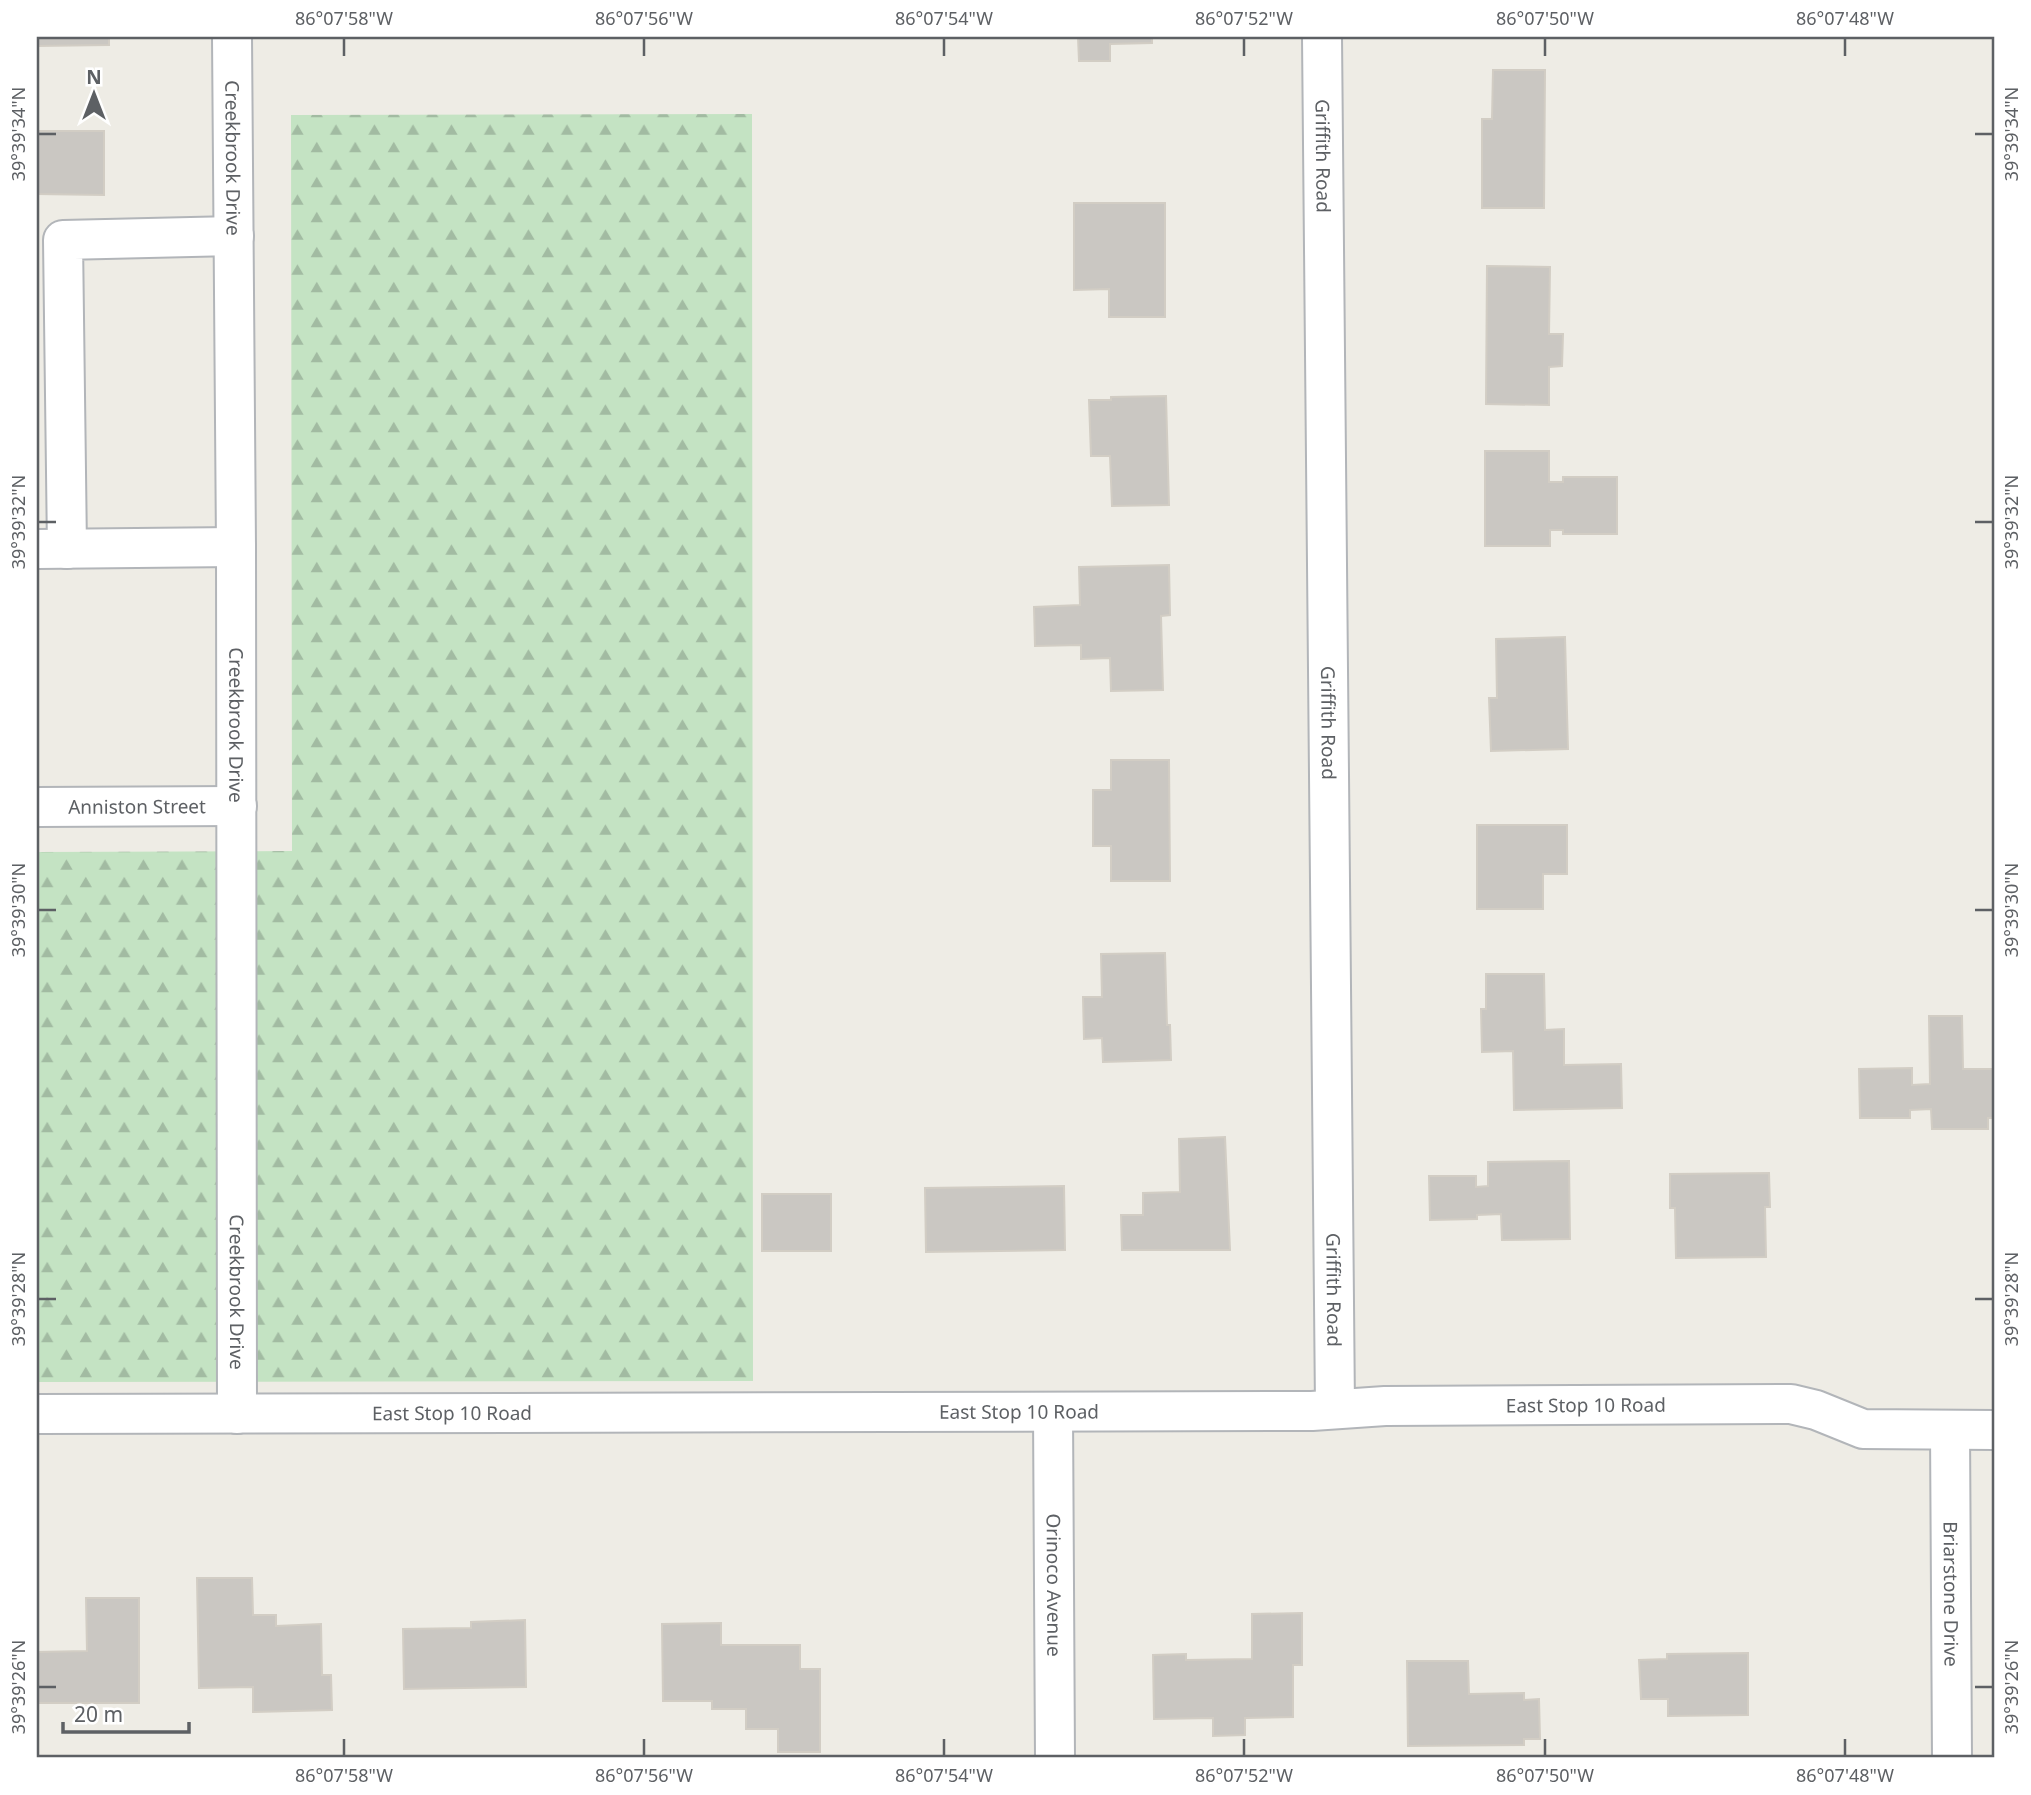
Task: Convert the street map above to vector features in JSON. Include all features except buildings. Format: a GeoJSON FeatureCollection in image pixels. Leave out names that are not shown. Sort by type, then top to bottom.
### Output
{"type":"FeatureCollection","features":[{"type":"Feature","properties":{"kind":"street","name":"Creekbrook Drive"},"geometry":{"type":"LineString","coordinates":[[232,37],[237,806],[237,1414]]}},
{"type":"Feature","properties":{"kind":"street","name":"Griffith Road"},"geometry":{"type":"LineString","coordinates":[[1322,37],[1335,1408]]}},
{"type":"Feature","properties":{"kind":"street"},"geometry":{"type":"LineString","coordinates":[[234,236],[63,240],[52,549],[236,547]]}},
{"type":"Feature","properties":{"kind":"street","name":"Anniston Street"},"geometry":{"type":"LineString","coordinates":[[37,807],[237,806]]}},
{"type":"Feature","properties":{"kind":"street","name":"East Stop 10 Road"},"geometry":{"type":"LineString","coordinates":[[37,1414],[1311,1411],[1385,1406],[1791,1404],[1816,1410],[1863,1429],[1994,1430]]}},
{"type":"Feature","properties":{"kind":"street","name":"Orinoco Avenue"},"geometry":{"type":"LineString","coordinates":[[1053,1412],[1055,1758]]}},
{"type":"Feature","properties":{"kind":"street","name":"Briarstone Drive"},"geometry":{"type":"LineString","coordinates":[[1950,1430],[1952,1758]]}},
{"type":"Feature","properties":{"kind":"green space"},"geometry":{"type":"Polygon","coordinates":[[[752,114],[753,1381],[37,1382],[37,852],[292,851],[291,115],[752,114]]]}}]}
